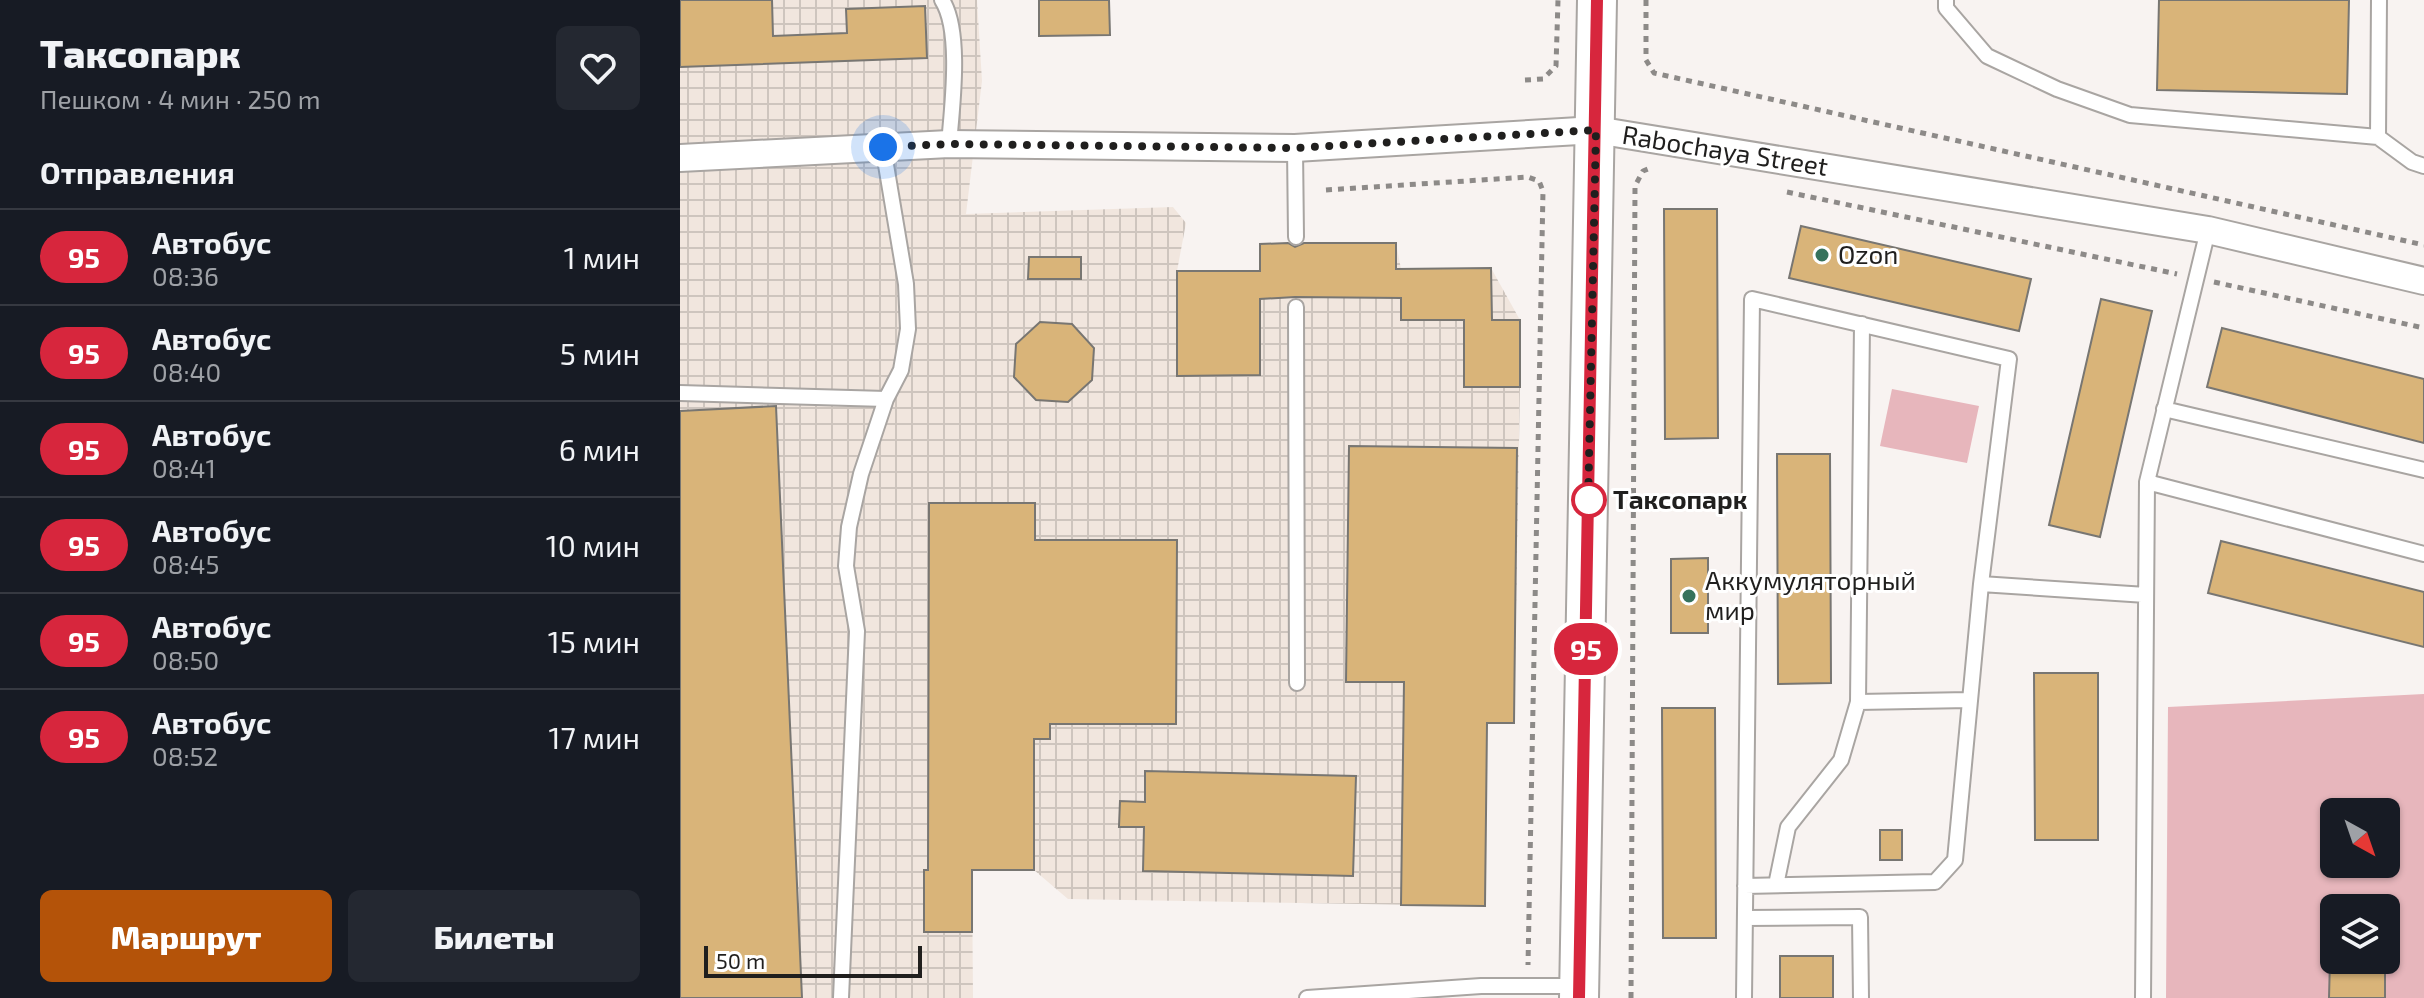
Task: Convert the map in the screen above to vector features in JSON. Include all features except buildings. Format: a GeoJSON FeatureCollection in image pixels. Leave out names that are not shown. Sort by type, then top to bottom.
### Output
{"type":"FeatureCollection","features":[{"type":"Feature","properties":{"kind":"street"},"geometry":{"type":"LineString","coordinates":[[1579,992],[1597,0]]}},
{"type":"Feature","properties":{"kind":"street","name":"Rabochaya Street"},"geometry":{"type":"LineString","coordinates":[[680,158],[949,144],[1295,148],[1596,130],[2208,230],[2424,281]]}},
{"type":"Feature","properties":{"kind":"lane"},"geometry":{"type":"LineString","coordinates":[[942,0],[948,9],[955,72],[949,144]]}},
{"type":"Feature","properties":{"kind":"lane"},"geometry":{"type":"LineString","coordinates":[[1946,0],[1946,8],[1987,56],[2057,89],[2130,115],[2378,137],[2412,162],[2424,166]]}},
{"type":"Feature","properties":{"kind":"lane"},"geometry":{"type":"LineString","coordinates":[[2378,137],[2379,0]]}},
{"type":"Feature","properties":{"kind":"lane"},"geometry":{"type":"LineString","coordinates":[[841,998],[857,631],[846,566],[849,527],[861,474],[886,399],[901,370],[908,329],[906,284],[883,147]]}},
{"type":"Feature","properties":{"kind":"lane"},"geometry":{"type":"LineString","coordinates":[[1295,148],[1296,237]]}},
{"type":"Feature","properties":{"kind":"lane"},"geometry":{"type":"LineString","coordinates":[[2143,998],[2147,482],[2208,230]]}},
{"type":"Feature","properties":{"kind":"lane"},"geometry":{"type":"LineString","coordinates":[[1744,998],[1745,886],[1752,299],[2009,359],[1981,584],[1955,860],[1935,882],[1745,886]]}},
{"type":"Feature","properties":{"kind":"lane"},"geometry":{"type":"LineString","coordinates":[[1296,307],[1297,683]]}},
{"type":"Feature","properties":{"kind":"lane"},"geometry":{"type":"LineString","coordinates":[[1776,885],[1788,827],[1841,760],[1858,702],[1862,324]]}},
{"type":"Feature","properties":{"kind":"lane"},"geometry":{"type":"LineString","coordinates":[[680,393],[886,399]]}},
{"type":"Feature","properties":{"kind":"lane"},"geometry":{"type":"LineString","coordinates":[[2164,409],[2424,470]]}},
{"type":"Feature","properties":{"kind":"lane"},"geometry":{"type":"LineString","coordinates":[[2147,482],[2424,554]]}},
{"type":"Feature","properties":{"kind":"lane"},"geometry":{"type":"LineString","coordinates":[[1981,584],[2146,595]]}},
{"type":"Feature","properties":{"kind":"lane"},"geometry":{"type":"LineString","coordinates":[[1858,702],[1969,700]]}},
{"type":"Feature","properties":{"kind":"lane"},"geometry":{"type":"LineString","coordinates":[[1745,918],[1860,917],[1861,998]]}},
{"type":"Feature","properties":{"kind":"lane"},"geometry":{"type":"LineString","coordinates":[[1307,998],[1481,992],[1527,986],[1579,992]]}},
{"type":"Feature","properties":{"kind":"path"},"geometry":{"type":"LineString","coordinates":[[1525,80],[1543,79],[1556,66],[1558,0]]}},
{"type":"Feature","properties":{"kind":"path"},"geometry":{"type":"LineString","coordinates":[[1646,0],[1646,60],[1654,73],[2424,245]]}},
{"type":"Feature","properties":{"kind":"path"},"geometry":{"type":"LineString","coordinates":[[1631,998],[1635,186],[1643,171],[1659,165]]}},
{"type":"Feature","properties":{"kind":"path"},"geometry":{"type":"LineString","coordinates":[[1326,190],[1528,177],[1539,181],[1543,191],[1527,986]]}},
{"type":"Feature","properties":{"kind":"path"},"geometry":{"type":"LineString","coordinates":[[1782,191],[2424,328]]}},
{"type":"Feature","properties":{"kind":"shaded area"},"geometry":{"type":"Polygon","coordinates":[[[680,0],[977,0],[982,81],[966,214],[1173,207],[1186,223],[1177,271],[1260,271],[1260,244],[1296,243],[1396,243],[1401,269],[1491,268],[1520,320],[1520,387],[1514,723],[1487,723],[1485,906],[1068,899],[1034,870],[972,870],[973,998],[680,998],[680,0]]]}},
{"type":"Feature","properties":{"kind":"shaded area"},"geometry":{"type":"Polygon","coordinates":[[[1892,389],[1979,406],[1967,463],[1880,446],[1892,389]]]}},
{"type":"Feature","properties":{"kind":"shaded area"},"geometry":{"type":"Polygon","coordinates":[[[2424,694],[2424,998],[2166,998],[2168,707],[2424,694]]]}},
{"type":"Feature","properties":{"kind":"bus line","name":"95"},"geometry":{"type":"LineString","coordinates":[[1579,998],[1597,0]]}},
{"type":"Feature","properties":{"kind":"place","name":"Ozon"},"geometry":{"type":"Point","coordinates":[1822,255]}},
{"type":"Feature","properties":{"kind":"place","name":"Таксопарк"},"geometry":{"type":"Point","coordinates":[1589,500]}},
{"type":"Feature","properties":{"kind":"place","name":"Аккумуляторный мир"},"geometry":{"type":"Point","coordinates":[1689,596]}},
{"type":"Feature","properties":{"kind":"route"},"geometry":{"type":"LineString","coordinates":[[883,147],[949,144],[1295,148],[1596,130],[1588,507],[1589,500]]}}]}
